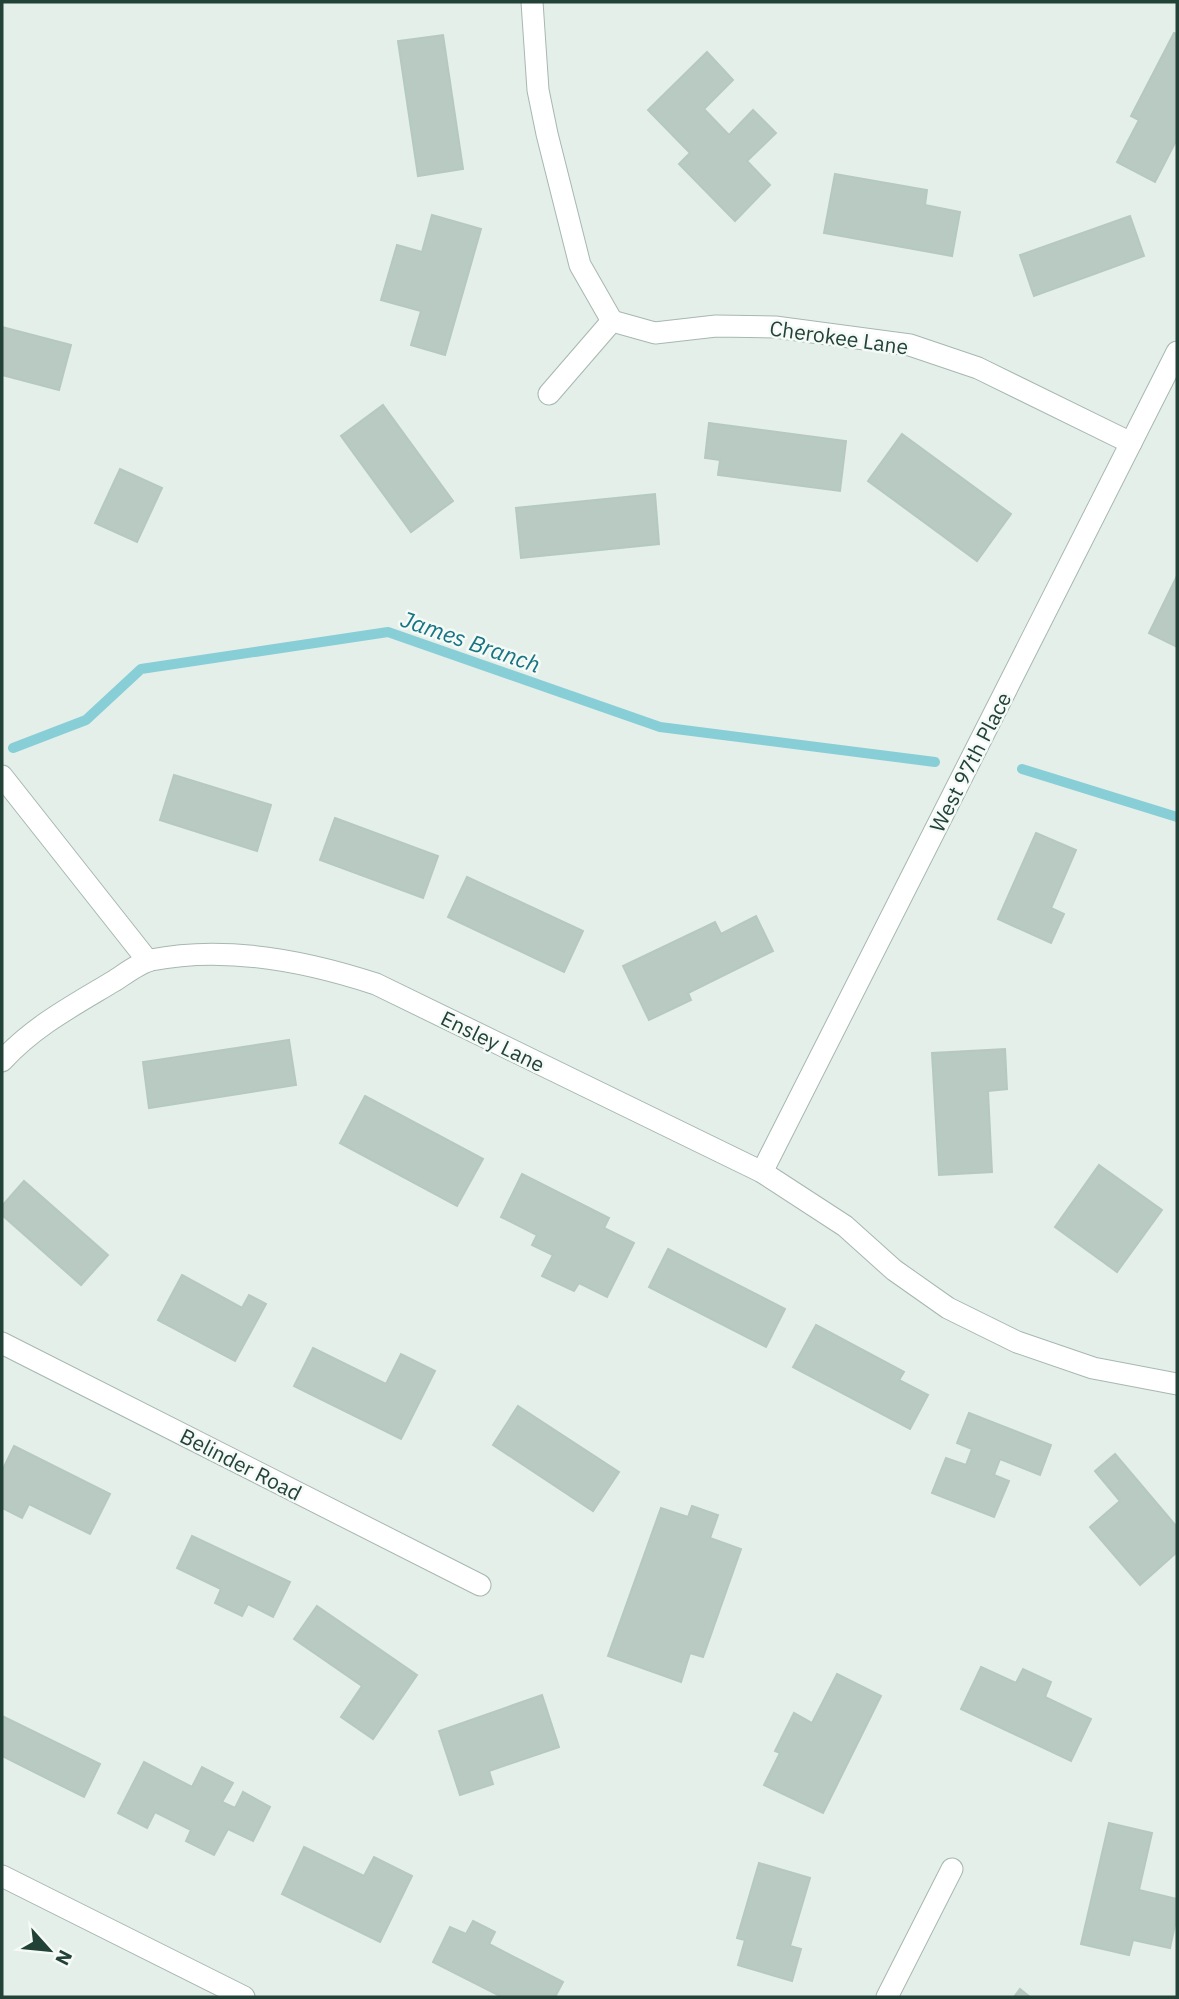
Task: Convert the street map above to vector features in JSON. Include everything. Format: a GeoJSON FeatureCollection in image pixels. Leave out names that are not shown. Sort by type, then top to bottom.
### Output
{"type":"FeatureCollection","features":[{"type":"Feature","properties":{"kind":"street"},"geometry":{"type":"LineString","coordinates":[[532,2],[538,90],[547,134],[580,265],[612,321],[549,394]]}},
{"type":"Feature","properties":{"kind":"street","name":"Cherokee Lane"},"geometry":{"type":"LineString","coordinates":[[612,321],[655,333],[716,326],[775,327],[910,345],[978,368],[1131,443]]}},
{"type":"Feature","properties":{"kind":"street","name":"West 97th Place"},"geometry":{"type":"LineString","coordinates":[[762,1172],[1177,352]]}},
{"type":"Feature","properties":{"kind":"street"},"geometry":{"type":"LineString","coordinates":[[2,776],[148,961],[46,1021],[2,1061]]}},
{"type":"Feature","properties":{"kind":"street","name":"Ensley Lane"},"geometry":{"type":"LineString","coordinates":[[148,961],[205,955],[270,958],[332,969],[376,984],[762,1172],[845,1226],[894,1270],[948,1308],[1007,1338],[1093,1368],[1177,1384]]}},
{"type":"Feature","properties":{"kind":"street","name":"Belinder Road"},"geometry":{"type":"LineString","coordinates":[[2,1343],[480,1585]]}},
{"type":"Feature","properties":{"kind":"street"},"geometry":{"type":"LineString","coordinates":[[887,1997],[952,1869]]}},
{"type":"Feature","properties":{"kind":"street"},"geometry":{"type":"LineString","coordinates":[[2,1876],[244,1997]]}},
{"type":"Feature","properties":{"kind":"building"},"geometry":{"type":"Polygon","coordinates":[[[1174,33],[1177,34],[1177,139],[1155,182],[1117,162],[1139,120],[1131,116],[1174,33]]]}},
{"type":"Feature","properties":{"kind":"building"},"geometry":{"type":"Polygon","coordinates":[[[443,35],[463,169],[418,176],[398,41],[443,35]]]}},
{"type":"Feature","properties":{"kind":"building"},"geometry":{"type":"Polygon","coordinates":[[[707,52],[733,80],[704,109],[729,135],[753,110],[776,133],[747,161],[770,185],[735,221],[679,164],[690,153],[648,110],[707,52]]]}},
{"type":"Feature","properties":{"kind":"building"},"geometry":{"type":"Polygon","coordinates":[[[835,174],[927,190],[925,205],[960,212],[952,256],[824,233],[835,174]]]}},
{"type":"Feature","properties":{"kind":"building"},"geometry":{"type":"Polygon","coordinates":[[[432,215],[481,229],[445,355],[411,345],[421,311],[381,300],[397,245],[422,252],[432,215]]]}},
{"type":"Feature","properties":{"kind":"building"},"geometry":{"type":"Polygon","coordinates":[[[1130,216],[1144,256],[1034,296],[1020,255],[1130,216]]]}},
{"type":"Feature","properties":{"kind":"building"},"geometry":{"type":"Polygon","coordinates":[[[2,327],[71,345],[59,390],[2,375],[2,327]]]}},
{"type":"Feature","properties":{"kind":"building"},"geometry":{"type":"Polygon","coordinates":[[[383,405],[453,501],[411,532],[341,436],[383,405]]]}},
{"type":"Feature","properties":{"kind":"building"},"geometry":{"type":"Polygon","coordinates":[[[709,423],[846,441],[840,491],[718,475],[720,460],[705,458],[709,423]]]}},
{"type":"Feature","properties":{"kind":"building"},"geometry":{"type":"Polygon","coordinates":[[[902,434],[1011,514],[977,561],[868,481],[902,434]]]}},
{"type":"Feature","properties":{"kind":"building"},"geometry":{"type":"Polygon","coordinates":[[[120,469],[162,488],[137,542],[95,523],[120,469]]]}},
{"type":"Feature","properties":{"kind":"building"},"geometry":{"type":"Polygon","coordinates":[[[655,494],[659,544],[521,558],[516,508],[655,494]]]}},
{"type":"Feature","properties":{"kind":"building"},"geometry":{"type":"Polygon","coordinates":[[[1177,576],[1177,647],[1149,633],[1177,576]]]}},
{"type":"Feature","properties":{"kind":"building"},"geometry":{"type":"Polygon","coordinates":[[[174,775],[271,805],[257,851],[160,820],[174,775]]]}},
{"type":"Feature","properties":{"kind":"building"},"geometry":{"type":"Polygon","coordinates":[[[335,818],[438,856],[423,898],[320,860],[335,818]]]}},
{"type":"Feature","properties":{"kind":"building"},"geometry":{"type":"Polygon","coordinates":[[[1036,833],[1076,850],[1051,908],[1064,914],[1051,943],[998,919],[1036,833]]]}},
{"type":"Feature","properties":{"kind":"building"},"geometry":{"type":"Polygon","coordinates":[[[467,877],[583,931],[564,972],[448,917],[467,877]]]}},
{"type":"Feature","properties":{"kind":"building"},"geometry":{"type":"Polygon","coordinates":[[[756,916],[773,951],[688,993],[691,1000],[649,1020],[623,966],[715,922],[721,934],[756,916]]]}},
{"type":"Feature","properties":{"kind":"building"},"geometry":{"type":"Polygon","coordinates":[[[289,1040],[296,1085],[149,1108],[143,1062],[289,1040]]]}},
{"type":"Feature","properties":{"kind":"building"},"geometry":{"type":"Polygon","coordinates":[[[1005,1049],[1007,1089],[988,1091],[992,1172],[939,1175],[932,1053],[1005,1049]]]}},
{"type":"Feature","properties":{"kind":"building"},"geometry":{"type":"Polygon","coordinates":[[[365,1096],[483,1159],[457,1206],[340,1143],[365,1096]]]}},
{"type":"Feature","properties":{"kind":"building"},"geometry":{"type":"Polygon","coordinates":[[[1099,1165],[1162,1210],[1117,1272],[1055,1227],[1099,1165]]]}},
{"type":"Feature","properties":{"kind":"building"},"geometry":{"type":"Polygon","coordinates":[[[522,1174],[609,1218],[604,1228],[634,1243],[607,1297],[579,1283],[574,1291],[542,1276],[553,1255],[532,1245],[537,1235],[501,1217],[522,1174]]]}},
{"type":"Feature","properties":{"kind":"building"},"geometry":{"type":"Polygon","coordinates":[[[24,1181],[108,1255],[81,1285],[2,1215],[2,1206],[24,1181]]]}},
{"type":"Feature","properties":{"kind":"building"},"geometry":{"type":"Polygon","coordinates":[[[668,1249],[785,1309],[766,1347],[649,1287],[668,1249]]]}},
{"type":"Feature","properties":{"kind":"building"},"geometry":{"type":"Polygon","coordinates":[[[182,1275],[242,1308],[249,1295],[266,1304],[235,1361],[158,1320],[182,1275]]]}},
{"type":"Feature","properties":{"kind":"building"},"geometry":{"type":"Polygon","coordinates":[[[816,1325],[904,1372],[899,1380],[928,1395],[910,1429],[793,1367],[816,1325]]]}},
{"type":"Feature","properties":{"kind":"building"},"geometry":{"type":"Polygon","coordinates":[[[313,1348],[386,1384],[401,1354],[435,1371],[401,1439],[294,1386],[313,1348]]]}},
{"type":"Feature","properties":{"kind":"building"},"geometry":{"type":"Polygon","coordinates":[[[518,1406],[619,1472],[593,1511],[493,1445],[518,1406]]]}},
{"type":"Feature","properties":{"kind":"building"},"geometry":{"type":"Polygon","coordinates":[[[969,1413],[1051,1445],[1040,1475],[1000,1459],[994,1475],[1009,1481],[994,1517],[932,1493],[946,1458],[966,1465],[972,1449],[957,1443],[969,1413]]]}},
{"type":"Feature","properties":{"kind":"building"},"geometry":{"type":"Polygon","coordinates":[[[14,1446],[110,1494],[90,1534],[29,1504],[22,1518],[2,1508],[2,1471],[14,1446]]]}},
{"type":"Feature","properties":{"kind":"building"},"geometry":{"type":"Polygon","coordinates":[[[1115,1454],[1177,1527],[1177,1552],[1140,1585],[1090,1527],[1120,1501],[1095,1471],[1115,1454]]]}},
{"type":"Feature","properties":{"kind":"building"},"geometry":{"type":"Polygon","coordinates":[[[692,1506],[718,1515],[710,1538],[741,1549],[703,1657],[690,1653],[681,1682],[608,1656],[661,1508],[688,1517],[692,1506]]]}},
{"type":"Feature","properties":{"kind":"building"},"geometry":{"type":"Polygon","coordinates":[[[192,1536],[290,1582],[273,1617],[248,1604],[242,1616],[215,1603],[221,1589],[177,1568],[192,1536]]]}},
{"type":"Feature","properties":{"kind":"building"},"geometry":{"type":"Polygon","coordinates":[[[317,1606],[417,1675],[373,1739],[341,1717],[362,1686],[294,1639],[317,1606]]]}},
{"type":"Feature","properties":{"kind":"building"},"geometry":{"type":"Polygon","coordinates":[[[981,1667],[1016,1683],[1023,1669],[1051,1682],[1045,1697],[1091,1719],[1071,1761],[961,1709],[981,1667]]]}},
{"type":"Feature","properties":{"kind":"building"},"geometry":{"type":"Polygon","coordinates":[[[837,1674],[881,1696],[823,1813],[764,1785],[780,1753],[775,1751],[794,1713],[812,1723],[837,1674]]]}},
{"type":"Feature","properties":{"kind":"building"},"geometry":{"type":"Polygon","coordinates":[[[542,1695],[559,1747],[489,1771],[493,1784],[460,1795],[439,1731],[542,1695]]]}},
{"type":"Feature","properties":{"kind":"building"},"geometry":{"type":"Polygon","coordinates":[[[2,1716],[100,1764],[84,1797],[2,1756],[2,1716]]]}},
{"type":"Feature","properties":{"kind":"building"},"geometry":{"type":"Polygon","coordinates":[[[144,1762],[192,1787],[202,1767],[233,1783],[222,1802],[235,1808],[243,1792],[270,1807],[253,1841],[228,1829],[214,1855],[186,1841],[191,1830],[155,1812],[147,1828],[118,1813],[144,1762]]]}},
{"type":"Feature","properties":{"kind":"building"},"geometry":{"type":"Polygon","coordinates":[[[1109,1823],[1152,1833],[1139,1890],[1177,1899],[1177,1916],[1170,1948],[1133,1940],[1129,1955],[1081,1944],[1109,1823]]]}},
{"type":"Feature","properties":{"kind":"building"},"geometry":{"type":"Polygon","coordinates":[[[304,1847],[364,1876],[374,1857],[412,1876],[380,1942],[282,1894],[304,1847]]]}},
{"type":"Feature","properties":{"kind":"building"},"geometry":{"type":"Polygon","coordinates":[[[759,1863],[810,1878],[790,1946],[801,1949],[792,1981],[738,1965],[745,1940],[737,1938],[759,1863]]]}},
{"type":"Feature","properties":{"kind":"building"},"geometry":{"type":"Polygon","coordinates":[[[473,1921],[495,1932],[489,1944],[563,1982],[555,1997],[502,1997],[433,1962],[450,1927],[466,1934],[473,1921]]]}},
{"type":"Feature","properties":{"kind":"building"},"geometry":{"type":"Polygon","coordinates":[[[1020,1989],[1030,1997],[1014,1997],[1020,1989]]]}},
{"type":"Feature","properties":{"kind":"waterway","name":"James Branch"},"geometry":{"type":"LineString","coordinates":[[13,748],[86,720],[141,669],[388,632],[660,727],[935,762]]}},
{"type":"Feature","properties":{"kind":"waterway","name":"James Branch"},"geometry":{"type":"LineString","coordinates":[[1022,769],[1177,817]]}}]}
